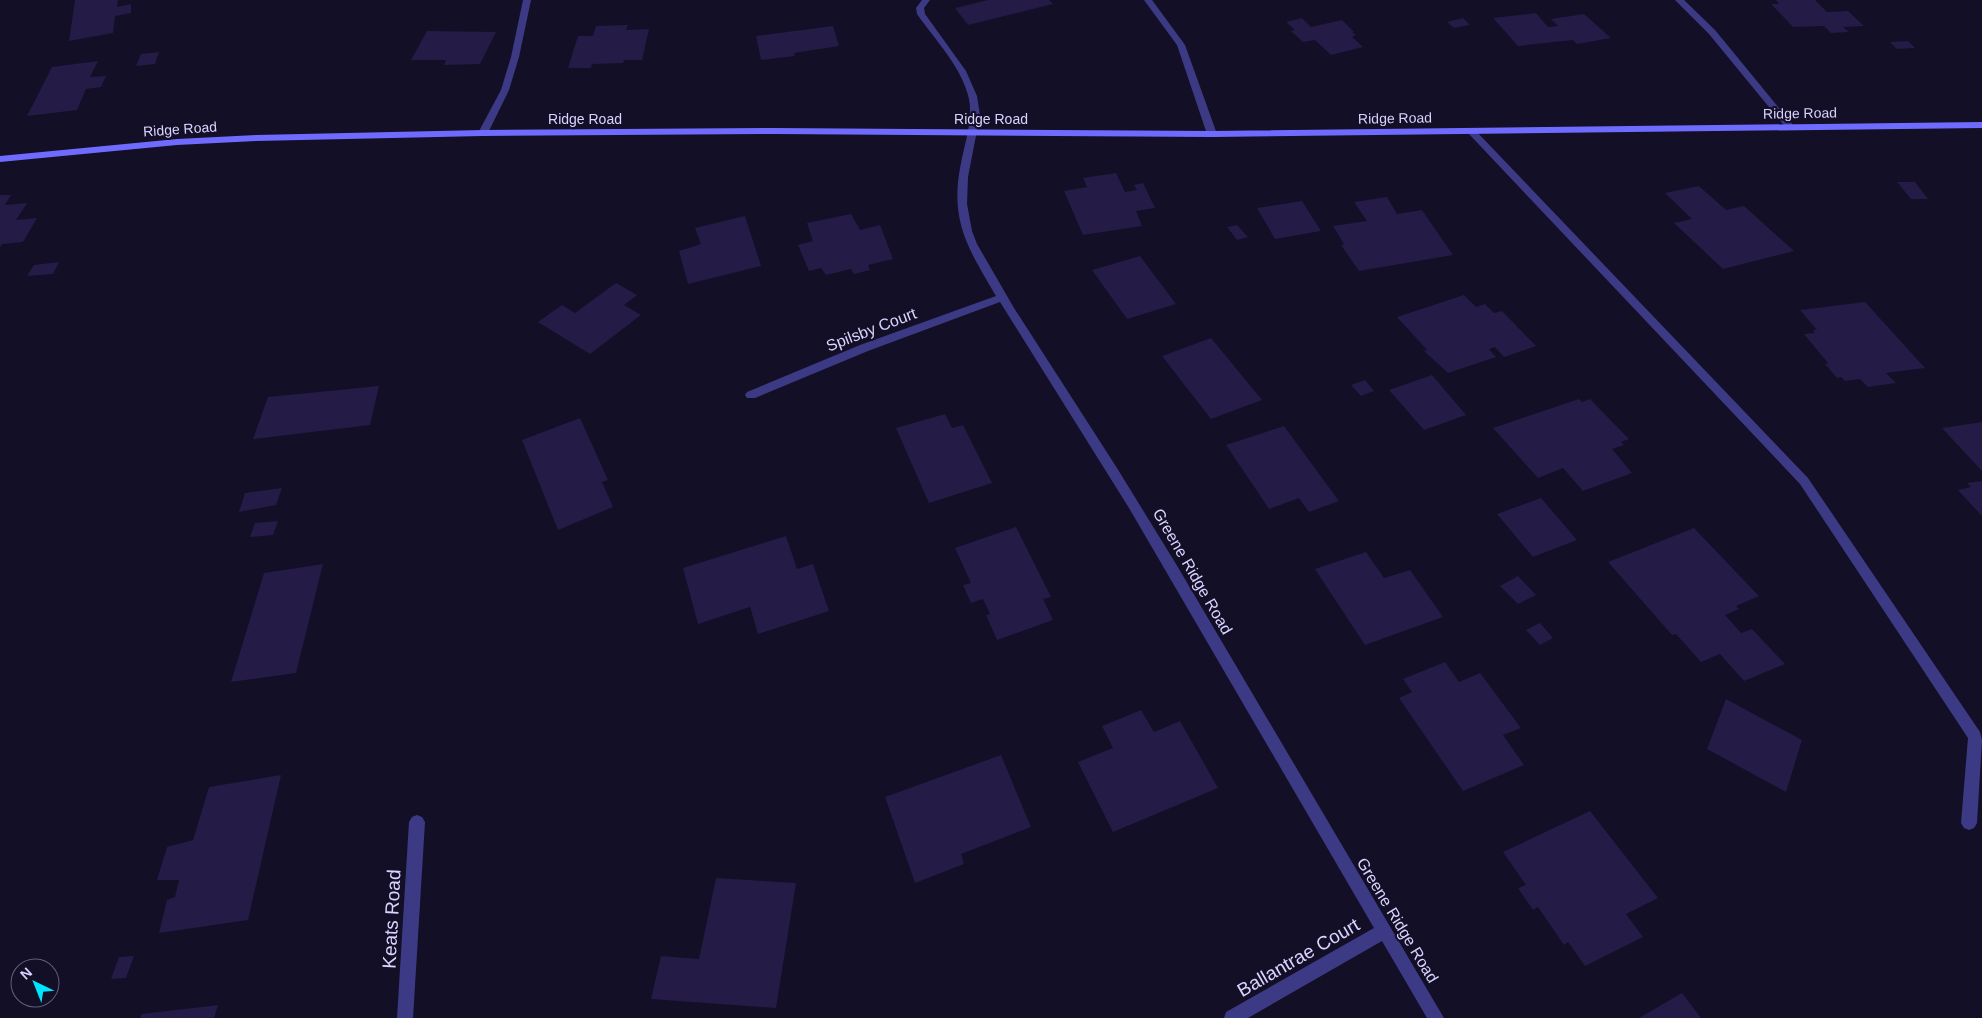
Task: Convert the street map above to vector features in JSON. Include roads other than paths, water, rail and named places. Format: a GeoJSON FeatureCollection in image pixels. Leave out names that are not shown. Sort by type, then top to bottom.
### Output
{"type":"FeatureCollection","features":[{"type":"Feature","properties":{"kind":"street"},"geometry":{"type":"LineString","coordinates":[[483,133],[507,82],[516,57],[527,0]]}},
{"type":"Feature","properties":{"kind":"street","name":"Greene Ridge Road"},"geometry":{"type":"LineString","coordinates":[[926,0],[920,8],[921,14],[972,92],[976,111],[960,199],[963,218],[971,240],[1003,297],[1133,504],[1436,1018]]}},
{"type":"Feature","properties":{"kind":"street"},"geometry":{"type":"LineString","coordinates":[[1148,0],[1181,44],[1212,134]]}},
{"type":"Feature","properties":{"kind":"street"},"geometry":{"type":"LineString","coordinates":[[1679,0],[1712,32],[1790,127]]}},
{"type":"Feature","properties":{"kind":"street","name":"Ridge Road"},"geometry":{"type":"LineString","coordinates":[[0,159],[177,142],[256,138],[483,133],[774,131],[1212,134],[1982,125]]}},
{"type":"Feature","properties":{"kind":"street"},"geometry":{"type":"LineString","coordinates":[[1471,131],[1804,481],[1975,737],[1969,823]]}},
{"type":"Feature","properties":{"kind":"street","name":"Spilsby Court"},"geometry":{"type":"LineString","coordinates":[[751,395],[864,348],[1003,297]]}},
{"type":"Feature","properties":{"kind":"street","name":"Keats Road"},"geometry":{"type":"LineString","coordinates":[[405,1018],[417,822]]}},
{"type":"Feature","properties":{"kind":"street","name":"Ballantrae Court"},"geometry":{"type":"LineString","coordinates":[[1232,1018],[1384,931]]}}]}
